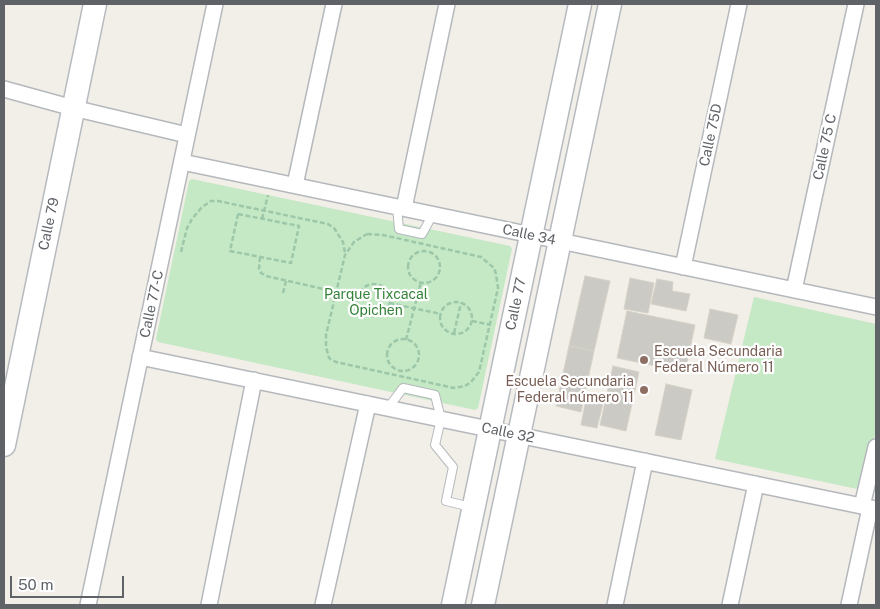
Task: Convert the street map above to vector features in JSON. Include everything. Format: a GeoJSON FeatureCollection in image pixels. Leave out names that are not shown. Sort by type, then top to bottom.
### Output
{"type":"FeatureCollection","features":[{"type":"Feature","properties":{"kind":"street","name":"Calle 79"},"geometry":{"type":"LineString","coordinates":[[4,445],[95,4]]}},
{"type":"Feature","properties":{"kind":"street","name":"Calle 77-C"},"geometry":{"type":"LineString","coordinates":[[88,605],[215,4]]}},
{"type":"Feature","properties":{"kind":"street"},"geometry":{"type":"LineString","coordinates":[[295,185],[334,4]]}},
{"type":"Feature","properties":{"kind":"street"},"geometry":{"type":"LineString","coordinates":[[400,208],[447,4]]}},
{"type":"Feature","properties":{"kind":"street","name":"Calle 77"},"geometry":{"type":"LineString","coordinates":[[453,605],[580,4]]}},
{"type":"Feature","properties":{"kind":"street"},"geometry":{"type":"LineString","coordinates":[[483,605],[610,4]]}},
{"type":"Feature","properties":{"kind":"street","name":"Calle 75D"},"geometry":{"type":"LineString","coordinates":[[683,267],[739,4]]}},
{"type":"Feature","properties":{"kind":"street","name":"Calle 75 C"},"geometry":{"type":"LineString","coordinates":[[794,290],[856,4]]}},
{"type":"Feature","properties":{"kind":"street"},"geometry":{"type":"LineString","coordinates":[[4,89],[73,108],[187,135]]}},
{"type":"Feature","properties":{"kind":"street","name":"Calle 34"},"geometry":{"type":"LineString","coordinates":[[182,162],[876,307]]}},
{"type":"Feature","properties":{"kind":"street","name":"Calle 32"},"geometry":{"type":"LineString","coordinates":[[140,357],[869,508]]}},
{"type":"Feature","properties":{"kind":"street"},"geometry":{"type":"LineString","coordinates":[[209,605],[254,380]]}},
{"type":"Feature","properties":{"kind":"street"},"geometry":{"type":"LineString","coordinates":[[323,605],[368,404]]}},
{"type":"Feature","properties":{"kind":"street"},"geometry":{"type":"LineString","coordinates":[[849,605],[869,508],[876,447]]}},
{"type":"Feature","properties":{"kind":"street"},"geometry":{"type":"LineString","coordinates":[[615,605],[645,461]]}},
{"type":"Feature","properties":{"kind":"street"},"geometry":{"type":"LineString","coordinates":[[730,605],[756,484]]}},
{"type":"Feature","properties":{"kind":"lane"},"geometry":{"type":"LineString","coordinates":[[400,208],[399,229],[422,234],[433,214]]}},
{"type":"Feature","properties":{"kind":"lane"},"geometry":{"type":"LineString","coordinates":[[388,408],[403,388],[435,395],[441,419],[435,445],[453,467],[446,501],[473,507]]}},
{"type":"Feature","properties":{"kind":"path"},"geometry":{"type":"LineString","coordinates":[[262,219],[268,193]]}},
{"type":"Feature","properties":{"kind":"path"},"geometry":{"type":"LineString","coordinates":[[181,252],[192,219],[202,207],[211,202],[218,201],[328,224],[334,228],[346,248],[325,341],[329,358],[336,362],[454,388],[459,388],[471,382],[479,372],[498,288],[494,268],[481,257],[372,234],[367,234],[358,239],[345,255]]}},
{"type":"Feature","properties":{"kind":"path"},"geometry":{"type":"LineString","coordinates":[[238,214],[262,219],[298,226],[291,263],[230,251],[238,214]]}},
{"type":"Feature","properties":{"kind":"path"},"geometry":{"type":"LineString","coordinates":[[428,252],[438,258],[440,268],[436,277],[432,280],[421,282],[413,278],[410,273],[409,263],[414,254],[428,252]]}},
{"type":"Feature","properties":{"kind":"path"},"geometry":{"type":"LineString","coordinates":[[260,257],[261,273],[266,276],[359,296]]}},
{"type":"Feature","properties":{"kind":"path"},"geometry":{"type":"LineString","coordinates":[[283,292],[286,281]]}},
{"type":"Feature","properties":{"kind":"path"},"geometry":{"type":"LineString","coordinates":[[406,340],[421,282]]}},
{"type":"Feature","properties":{"kind":"path"},"geometry":{"type":"LineString","coordinates":[[379,286],[387,292],[389,303],[386,311],[372,316],[363,312],[360,307],[359,296],[364,288],[379,286]]}},
{"type":"Feature","properties":{"kind":"path"},"geometry":{"type":"LineString","coordinates":[[456,302],[461,303],[469,309],[471,321],[468,328],[464,331],[454,333],[445,329],[441,320],[441,314],[446,306],[456,302]]}},
{"type":"Feature","properties":{"kind":"path"},"geometry":{"type":"LineString","coordinates":[[389,303],[441,314]]}},
{"type":"Feature","properties":{"kind":"path"},"geometry":{"type":"LineString","coordinates":[[454,333],[461,303]]}},
{"type":"Feature","properties":{"kind":"path"},"geometry":{"type":"LineString","coordinates":[[471,321],[497,327]]}},
{"type":"Feature","properties":{"kind":"path"},"geometry":{"type":"LineString","coordinates":[[398,340],[406,340],[416,346],[419,356],[410,369],[401,370],[392,366],[389,362],[388,352],[393,343],[398,340]]}},
{"type":"Feature","properties":{"kind":"green space","name":"Parque Tixcacal Opichen"},"geometry":{"type":"Polygon","coordinates":[[[192,179],[510,246],[512,249],[478,408],[475,410],[158,342],[156,339],[189,181],[192,179]]]}},
{"type":"Feature","properties":{"kind":"green space"},"geometry":{"type":"Polygon","coordinates":[[[754,297],[876,324],[876,430],[862,490],[715,459],[754,297]]]}},
{"type":"Feature","properties":{"kind":"building"},"geometry":{"type":"Polygon","coordinates":[[[585,276],[610,281],[594,351],[569,346],[585,276]]]}},
{"type":"Feature","properties":{"kind":"building"},"geometry":{"type":"Polygon","coordinates":[[[630,278],[654,283],[648,313],[624,309],[630,278]]]}},
{"type":"Feature","properties":{"kind":"building"},"geometry":{"type":"Polygon","coordinates":[[[657,279],[673,282],[672,291],[690,294],[686,311],[651,304],[657,279]]]}},
{"type":"Feature","properties":{"kind":"building"},"geometry":{"type":"Polygon","coordinates":[[[710,309],[738,315],[731,344],[704,338],[710,309]]]}},
{"type":"Feature","properties":{"kind":"building"},"geometry":{"type":"Polygon","coordinates":[[[627,311],[695,325],[685,372],[617,358],[627,311]]]}},
{"type":"Feature","properties":{"kind":"building"},"geometry":{"type":"Polygon","coordinates":[[[569,346],[594,351],[581,412],[556,406],[569,346]]]}},
{"type":"Feature","properties":{"kind":"building"},"geometry":{"type":"Polygon","coordinates":[[[613,366],[639,372],[626,431],[600,425],[613,366]]]}},
{"type":"Feature","properties":{"kind":"building"},"geometry":{"type":"Polygon","coordinates":[[[666,384],[692,390],[681,440],[655,435],[666,384]]]}},
{"type":"Feature","properties":{"kind":"building"},"geometry":{"type":"Polygon","coordinates":[[[586,399],[603,403],[597,428],[581,425],[586,399]]]}},
{"type":"Feature","properties":{"kind":"place","name":"Escuela Secundaria Federal Número 11"},"geometry":{"type":"Point","coordinates":[644,360]}},
{"type":"Feature","properties":{"kind":"place","name":"Escuela Secundaria Federal número 11"},"geometry":{"type":"Point","coordinates":[644,390]}}]}
